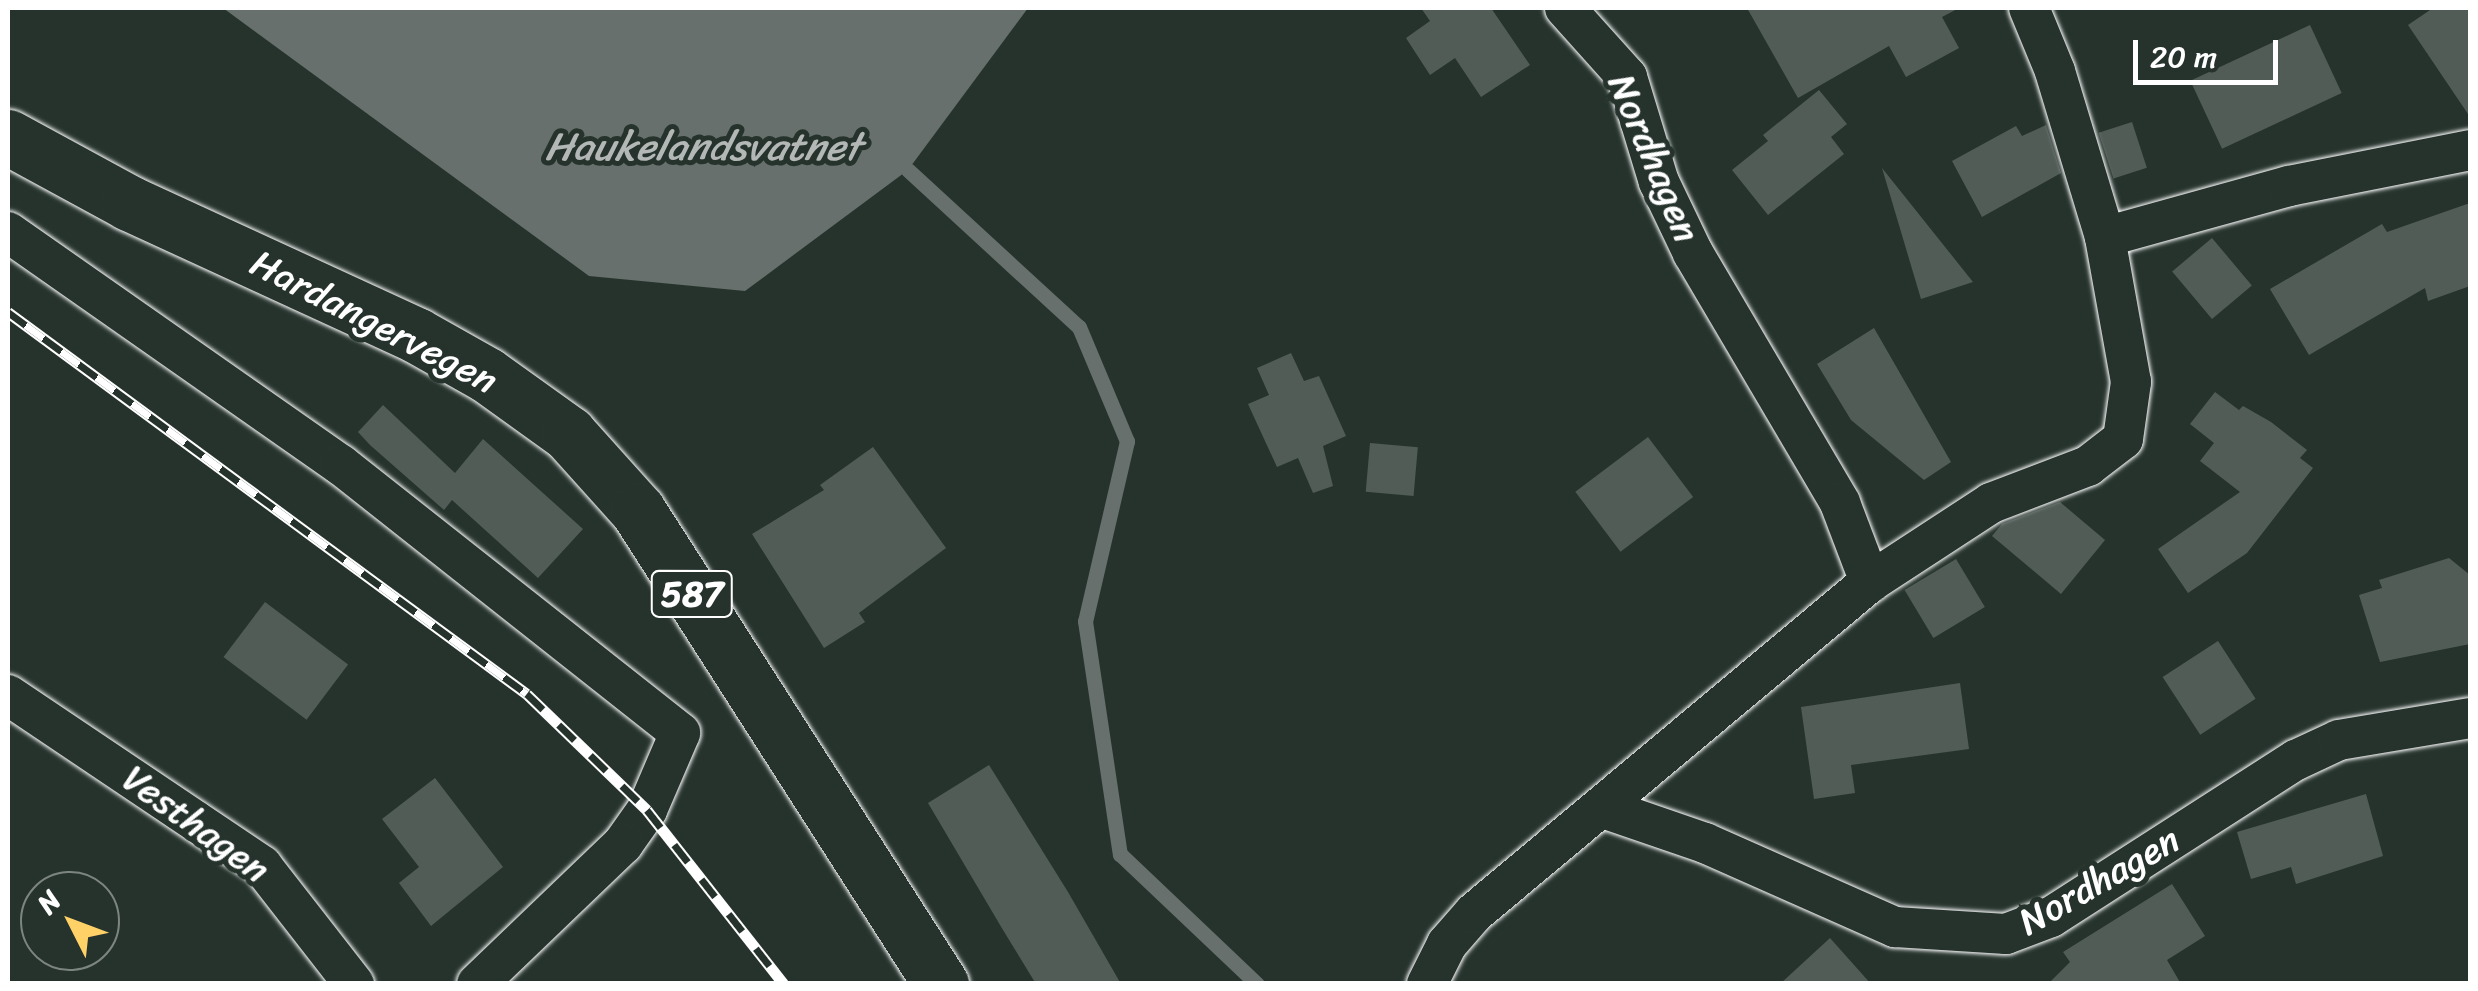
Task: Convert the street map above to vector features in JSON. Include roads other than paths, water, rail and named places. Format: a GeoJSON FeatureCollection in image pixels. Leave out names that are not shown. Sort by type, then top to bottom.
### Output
{"type":"FeatureCollection","features":[{"type":"Feature","properties":{"kind":"main road","name":"Hardangervegen"},"geometry":{"type":"LineString","coordinates":[[8,137],[130,203],[416,335],[487,375],[569,434],[638,511],[940,984]]}},
{"type":"Feature","properties":{"kind":"street","name":"Nordhagen"},"geometry":{"type":"LineString","coordinates":[[1565,8],[1627,78],[1660,182],[1694,253],[1840,503],[1870,582]]}},
{"type":"Feature","properties":{"kind":"street"},"geometry":{"type":"LineString","coordinates":[[1427,984],[1447,944],[1474,913],[1606,809],[1870,582],[1991,503],[2088,466],[2123,439],[2131,382],[2105,236],[2055,71],[2029,8]]}},
{"type":"Feature","properties":{"kind":"street"},"geometry":{"type":"LineString","coordinates":[[2105,236],[2272,190],[2470,150]]}},
{"type":"Feature","properties":{"kind":"street"},"geometry":{"type":"LineString","coordinates":[[8,232],[341,465],[680,734],[647,810],[623,844],[477,984]]}},
{"type":"Feature","properties":{"kind":"street","name":"Vesthagen"},"geometry":{"type":"LineString","coordinates":[[8,695],[262,866],[354,984]]}},
{"type":"Feature","properties":{"kind":"street","name":"Nordhagen"},"geometry":{"type":"LineString","coordinates":[[1606,809],[1705,842],[1894,926],[1954,936],[2006,934],[2051,918],[2310,753],[2339,740],[2470,718]]}},
{"type":"Feature","properties":{"kind":"water","name":"Haukelandsvatnet"},"geometry":{"type":"Polygon","coordinates":[[[223,8],[1028,8],[908,170],[745,291],[589,276],[223,8]]]}},
{"type":"Feature","properties":{"kind":"waterway"},"geometry":{"type":"LineString","coordinates":[[908,170],[1079,327],[1127,441],[1085,621],[1120,854],[1257,984]]}},
{"type":"Feature","properties":{"kind":"railway"},"geometry":{"type":"LineString","coordinates":[[8,312],[527,694],[647,810],[784,984]]}}]}
